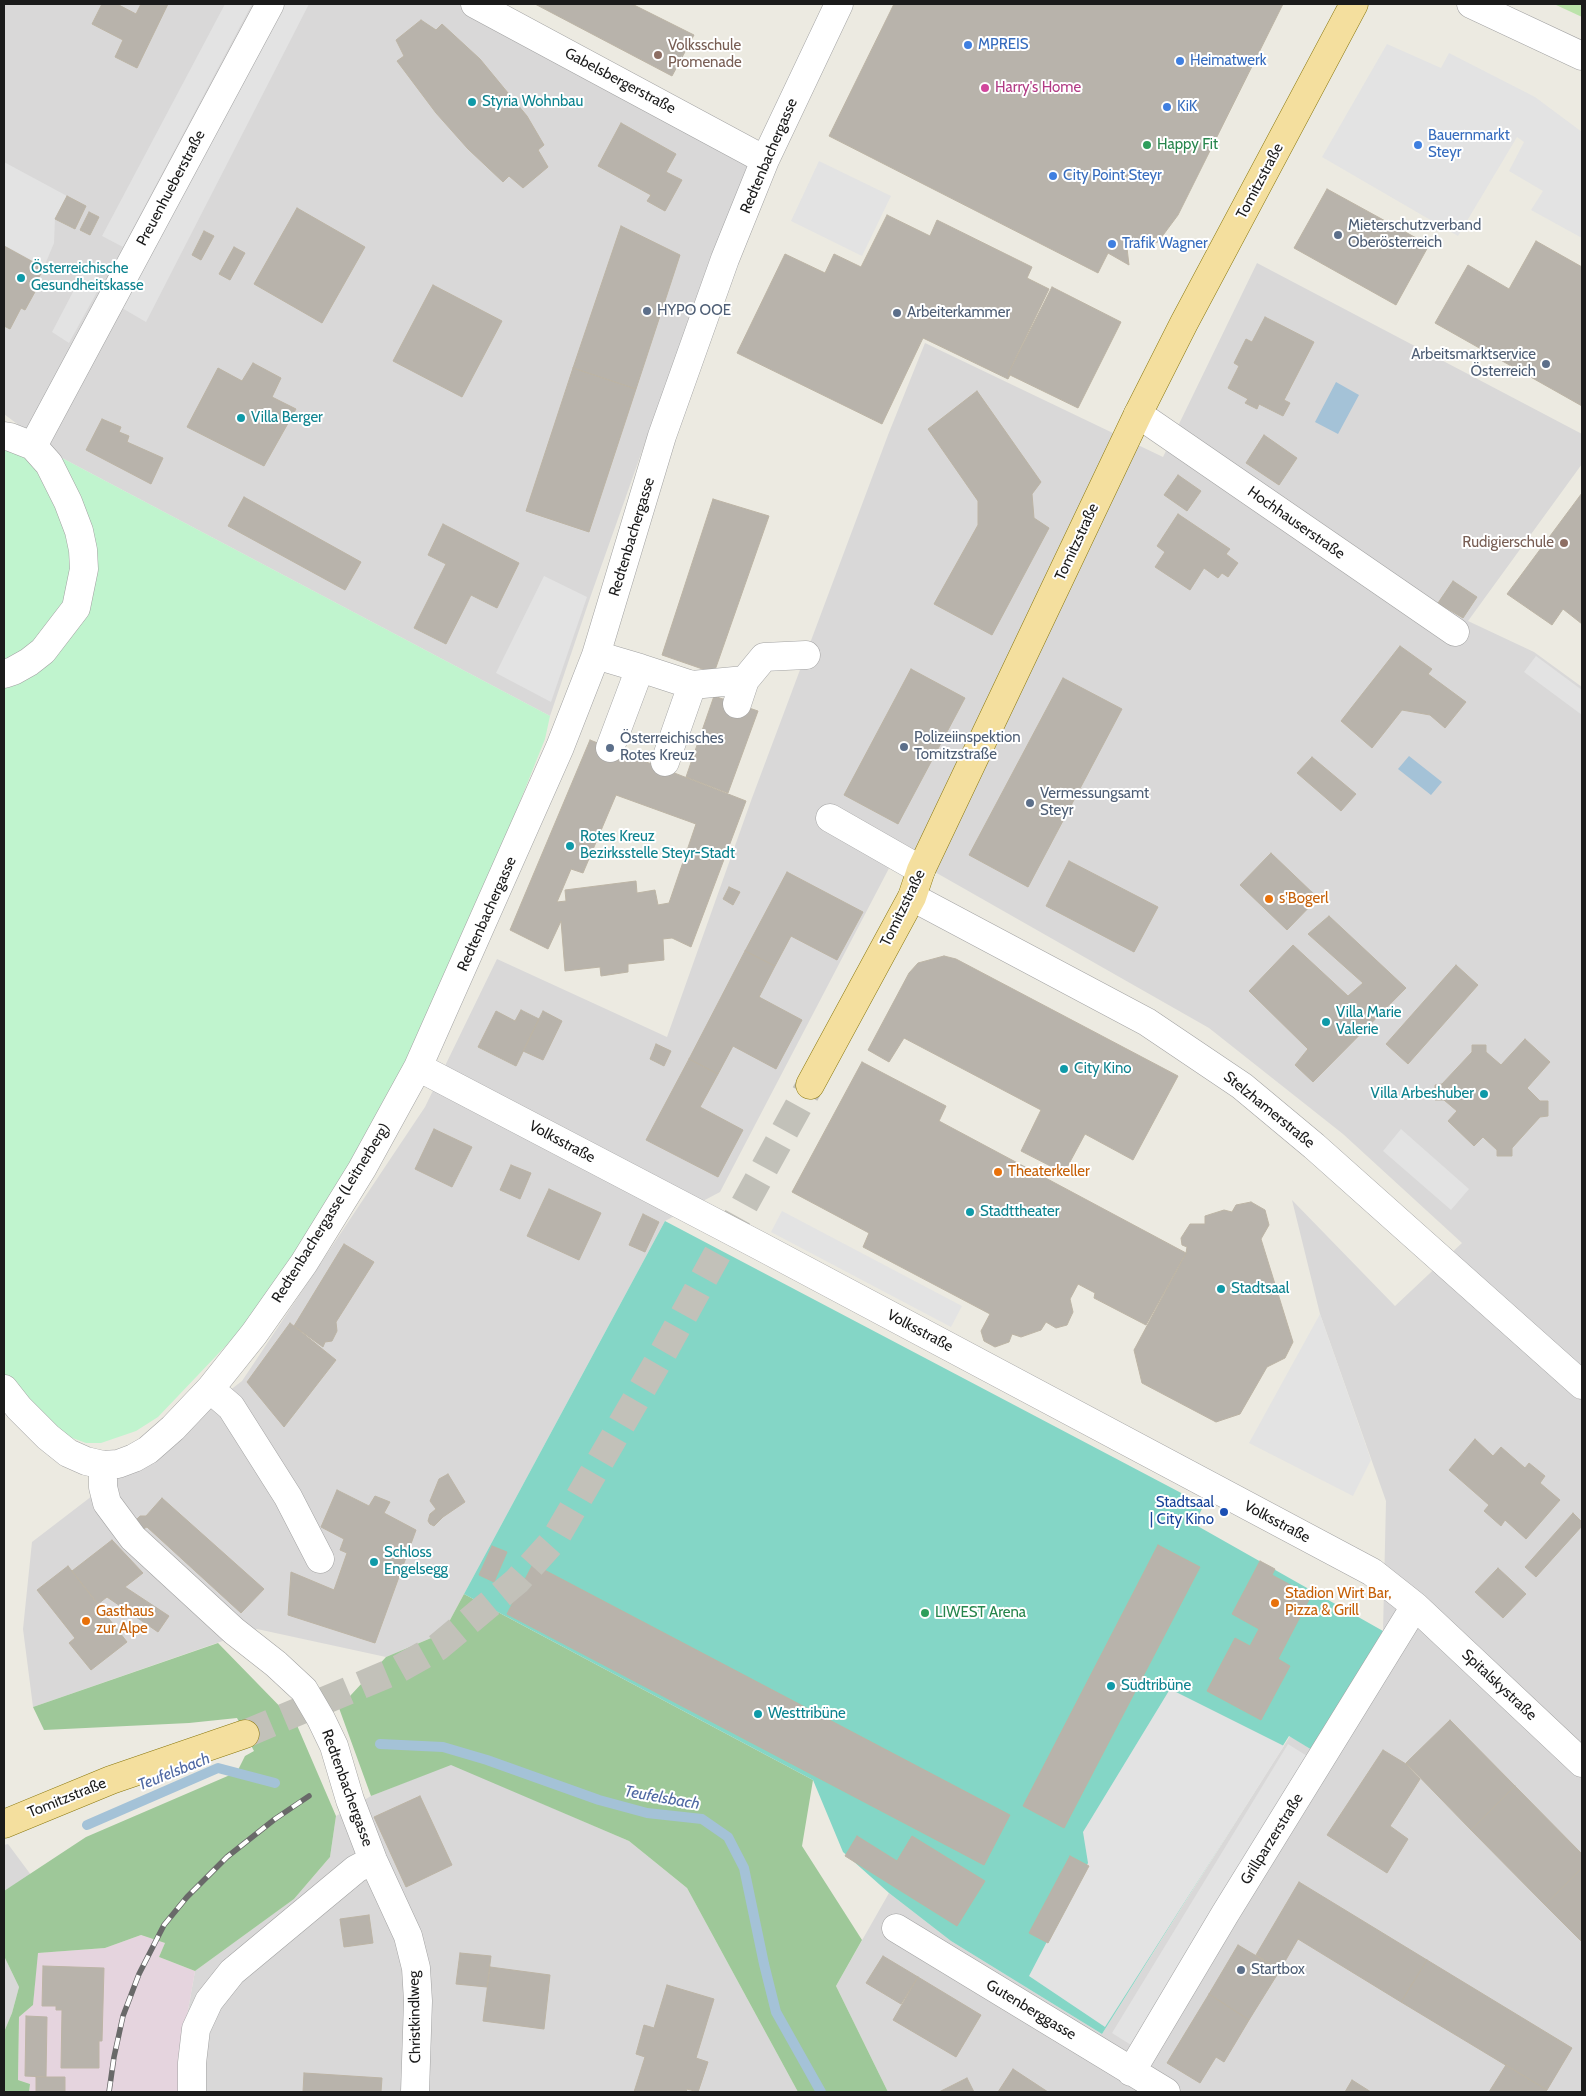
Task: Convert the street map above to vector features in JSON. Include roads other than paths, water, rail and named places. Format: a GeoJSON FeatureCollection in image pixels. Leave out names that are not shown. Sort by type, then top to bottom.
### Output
{"type":"FeatureCollection","features":[{"type":"Feature","properties":{"kind":"main road","name":"Tomitzstraße"},"geometry":{"type":"LineString","coordinates":[[810,1085],[912,897],[921,870],[1138,414],[1184,323],[1354,4]]}},
{"type":"Feature","properties":{"kind":"main road","name":"Tomitzstraße"},"geometry":{"type":"LineString","coordinates":[[4,1824],[111,1780],[245,1734]]}},
{"type":"Feature","properties":{"kind":"street","name":"Preuenhueberstraße"},"geometry":{"type":"LineString","coordinates":[[33,446],[270,4]]}},
{"type":"Feature","properties":{"kind":"street","name":"Gabelsbergerstraße"},"geometry":{"type":"LineString","coordinates":[[475,4],[765,160]]}},
{"type":"Feature","properties":{"kind":"street","name":"Redtenbachergasse"},"geometry":{"type":"LineString","coordinates":[[418,1067],[560,747],[596,655],[662,436],[725,259],[765,160],[839,4]]}},
{"type":"Feature","properties":{"kind":"street"},"geometry":{"type":"LineString","coordinates":[[1471,4],[1582,56]]}},
{"type":"Feature","properties":{"kind":"street","name":"Hochhauserstraße"},"geometry":{"type":"LineString","coordinates":[[1138,414],[1455,632]]}},
{"type":"Feature","properties":{"kind":"street"},"geometry":{"type":"LineString","coordinates":[[4,436],[33,446],[49,464],[68,502],[79,531],[84,569],[76,608],[43,651],[21,667],[4,674]]}},
{"type":"Feature","properties":{"kind":"street"},"geometry":{"type":"LineString","coordinates":[[596,655],[692,685],[741,692],[764,657],[806,655]]}},
{"type":"Feature","properties":{"kind":"street"},"geometry":{"type":"LineString","coordinates":[[610,748],[640,668]]}},
{"type":"Feature","properties":{"kind":"street"},"geometry":{"type":"LineString","coordinates":[[665,762],[692,685]]}},
{"type":"Feature","properties":{"kind":"street"},"geometry":{"type":"LineString","coordinates":[[830,818],[921,870]]}},
{"type":"Feature","properties":{"kind":"street","name":"Stelzhamerstraße"},"geometry":{"type":"LineString","coordinates":[[912,897],[1148,1022],[1242,1086],[1314,1146],[1582,1385]]}},
{"type":"Feature","properties":{"kind":"street","name":"Redtenbachergasse (Leitnerberg)"},"geometry":{"type":"LineString","coordinates":[[103,1465],[118,1464],[148,1450],[173,1428],[210,1389],[254,1334],[304,1263],[362,1169],[418,1067]]}},
{"type":"Feature","properties":{"kind":"street","name":"Volksstraße"},"geometry":{"type":"LineString","coordinates":[[418,1067],[769,1251],[1372,1572],[1416,1606]]}},
{"type":"Feature","properties":{"kind":"street"},"geometry":{"type":"LineString","coordinates":[[4,1389],[19,1408],[48,1437],[68,1453],[86,1462],[103,1465]]}},
{"type":"Feature","properties":{"kind":"street"},"geometry":{"type":"LineString","coordinates":[[210,1389],[231,1407],[288,1497],[320,1559]]}},
{"type":"Feature","properties":{"kind":"street","name":"Redtenbachergasse"},"geometry":{"type":"LineString","coordinates":[[103,1465],[103,1487],[108,1503],[132,1538],[234,1631],[276,1664],[304,1690],[334,1746],[350,1800],[373,1860],[356,1869],[232,1972],[209,2001],[196,2029],[192,2063],[192,2092]]}},
{"type":"Feature","properties":{"kind":"street","name":"Spitalskystraße"},"geometry":{"type":"LineString","coordinates":[[1416,1606],[1582,1763]]}},
{"type":"Feature","properties":{"kind":"street","name":"Grillparzerstraße"},"geometry":{"type":"LineString","coordinates":[[1131,2072],[1225,1914],[1416,1606]]}},
{"type":"Feature","properties":{"kind":"street","name":"Christkindlweg"},"geometry":{"type":"LineString","coordinates":[[373,1860],[408,1936],[416,1968],[418,2001],[415,2092]]}},
{"type":"Feature","properties":{"kind":"street","name":"Gutenberggasse"},"geometry":{"type":"LineString","coordinates":[[896,1928],[1166,2092]]}},
{"type":"Feature","properties":{"kind":"waterway","name":"Teufelsbach"},"geometry":{"type":"LineString","coordinates":[[380,1744],[443,1747],[487,1760],[599,1800],[647,1813],[702,1819],[728,1837],[744,1868],[776,2012],[821,2092]]}},
{"type":"Feature","properties":{"kind":"waterway","name":"Teufelsbach"},"geometry":{"type":"LineString","coordinates":[[87,1825],[218,1768],[275,1783]]}},
{"type":"Feature","properties":{"kind":"tunnel"},"geometry":{"type":"LineString","coordinates":[[245,1734],[397,1670],[438,1647],[517,1581],[555,1539],[664,1351],[810,1085]]}},
{"type":"Feature","properties":{"kind":"railway"},"geometry":{"type":"LineString","coordinates":[[109,2092],[123,2016],[139,1974],[164,1925],[187,1897],[227,1857],[275,1819],[309,1796]]}},
{"type":"Feature","properties":{"kind":"place","name":"MPREIS"},"geometry":{"type":"Point","coordinates":[968,45]}},
{"type":"Feature","properties":{"kind":"place","name":"Volksschule Promenade"},"geometry":{"type":"Point","coordinates":[658,55]}},
{"type":"Feature","properties":{"kind":"place","name":"Heimatwerk"},"geometry":{"type":"Point","coordinates":[1180,61]}},
{"type":"Feature","properties":{"kind":"place","name":"Harry's Home"},"geometry":{"type":"Point","coordinates":[985,88]}},
{"type":"Feature","properties":{"kind":"place","name":"Styria Wohnbau"},"geometry":{"type":"Point","coordinates":[472,102]}},
{"type":"Feature","properties":{"kind":"place","name":"KiK"},"geometry":{"type":"Point","coordinates":[1167,107]}},
{"type":"Feature","properties":{"kind":"place","name":"Happy Fit"},"geometry":{"type":"Point","coordinates":[1147,145]}},
{"type":"Feature","properties":{"kind":"place","name":"Bauernmarkt Steyr"},"geometry":{"type":"Point","coordinates":[1418,145]}},
{"type":"Feature","properties":{"kind":"place","name":"City Point Steyr"},"geometry":{"type":"Point","coordinates":[1053,176]}},
{"type":"Feature","properties":{"kind":"place","name":"Mieterschutzverband Oberösterreich"},"geometry":{"type":"Point","coordinates":[1338,235]}},
{"type":"Feature","properties":{"kind":"place","name":"Trafik Wagner"},"geometry":{"type":"Point","coordinates":[1112,244]}},
{"type":"Feature","properties":{"kind":"place","name":"Österreichische Gesundheitskasse"},"geometry":{"type":"Point","coordinates":[21,278]}},
{"type":"Feature","properties":{"kind":"place","name":"HYPO OOE"},"geometry":{"type":"Point","coordinates":[647,311]}},
{"type":"Feature","properties":{"kind":"place","name":"Arbeiterkammer"},"geometry":{"type":"Point","coordinates":[897,313]}},
{"type":"Feature","properties":{"kind":"place","name":"Arbeitsmarktservice Österreich"},"geometry":{"type":"Point","coordinates":[1546,364]}},
{"type":"Feature","properties":{"kind":"place","name":"Villa Berger"},"geometry":{"type":"Point","coordinates":[241,418]}},
{"type":"Feature","properties":{"kind":"place","name":"Rudigierschule"},"geometry":{"type":"Point","coordinates":[1564,543]}},
{"type":"Feature","properties":{"kind":"place","name":"Polizeiinspektion Tomitzstraße"},"geometry":{"type":"Point","coordinates":[904,747]}},
{"type":"Feature","properties":{"kind":"place","name":"Österreichisches Rotes Kreuz"},"geometry":{"type":"Point","coordinates":[610,748]}},
{"type":"Feature","properties":{"kind":"place","name":"Vermessungsamt Steyr"},"geometry":{"type":"Point","coordinates":[1030,803]}},
{"type":"Feature","properties":{"kind":"place","name":"Rotes Kreuz Bezirksstelle Steyr-Stadt"},"geometry":{"type":"Point","coordinates":[570,846]}},
{"type":"Feature","properties":{"kind":"place","name":"s'Bogerl"},"geometry":{"type":"Point","coordinates":[1269,899]}},
{"type":"Feature","properties":{"kind":"place","name":"Villa Marie Valerie"},"geometry":{"type":"Point","coordinates":[1326,1022]}},
{"type":"Feature","properties":{"kind":"place","name":"City Kino"},"geometry":{"type":"Point","coordinates":[1064,1069]}},
{"type":"Feature","properties":{"kind":"place","name":"Villa Arbeshuber"},"geometry":{"type":"Point","coordinates":[1484,1094]}},
{"type":"Feature","properties":{"kind":"place","name":"Theaterkeller"},"geometry":{"type":"Point","coordinates":[998,1172]}},
{"type":"Feature","properties":{"kind":"place","name":"Stadttheater"},"geometry":{"type":"Point","coordinates":[970,1212]}},
{"type":"Feature","properties":{"kind":"place","name":"Stadtsaal"},"geometry":{"type":"Point","coordinates":[1221,1289]}},
{"type":"Feature","properties":{"kind":"place","name":"Stadtsaal | City Kino"},"geometry":{"type":"Point","coordinates":[1224,1512]}},
{"type":"Feature","properties":{"kind":"place","name":"Schloss Engelsegg"},"geometry":{"type":"Point","coordinates":[374,1562]}},
{"type":"Feature","properties":{"kind":"place","name":"Stadion Wirt Bar, Pizza & Grill"},"geometry":{"type":"Point","coordinates":[1275,1603]}},
{"type":"Feature","properties":{"kind":"place","name":"LIWEST Arena"},"geometry":{"type":"Point","coordinates":[925,1613]}},
{"type":"Feature","properties":{"kind":"place","name":"Gasthaus zur Alpe"},"geometry":{"type":"Point","coordinates":[86,1621]}},
{"type":"Feature","properties":{"kind":"place","name":"Südtribüne"},"geometry":{"type":"Point","coordinates":[1111,1686]}},
{"type":"Feature","properties":{"kind":"place","name":"Westtribüne"},"geometry":{"type":"Point","coordinates":[758,1714]}},
{"type":"Feature","properties":{"kind":"place","name":"Startbox"},"geometry":{"type":"Point","coordinates":[1241,1970]}}]}
